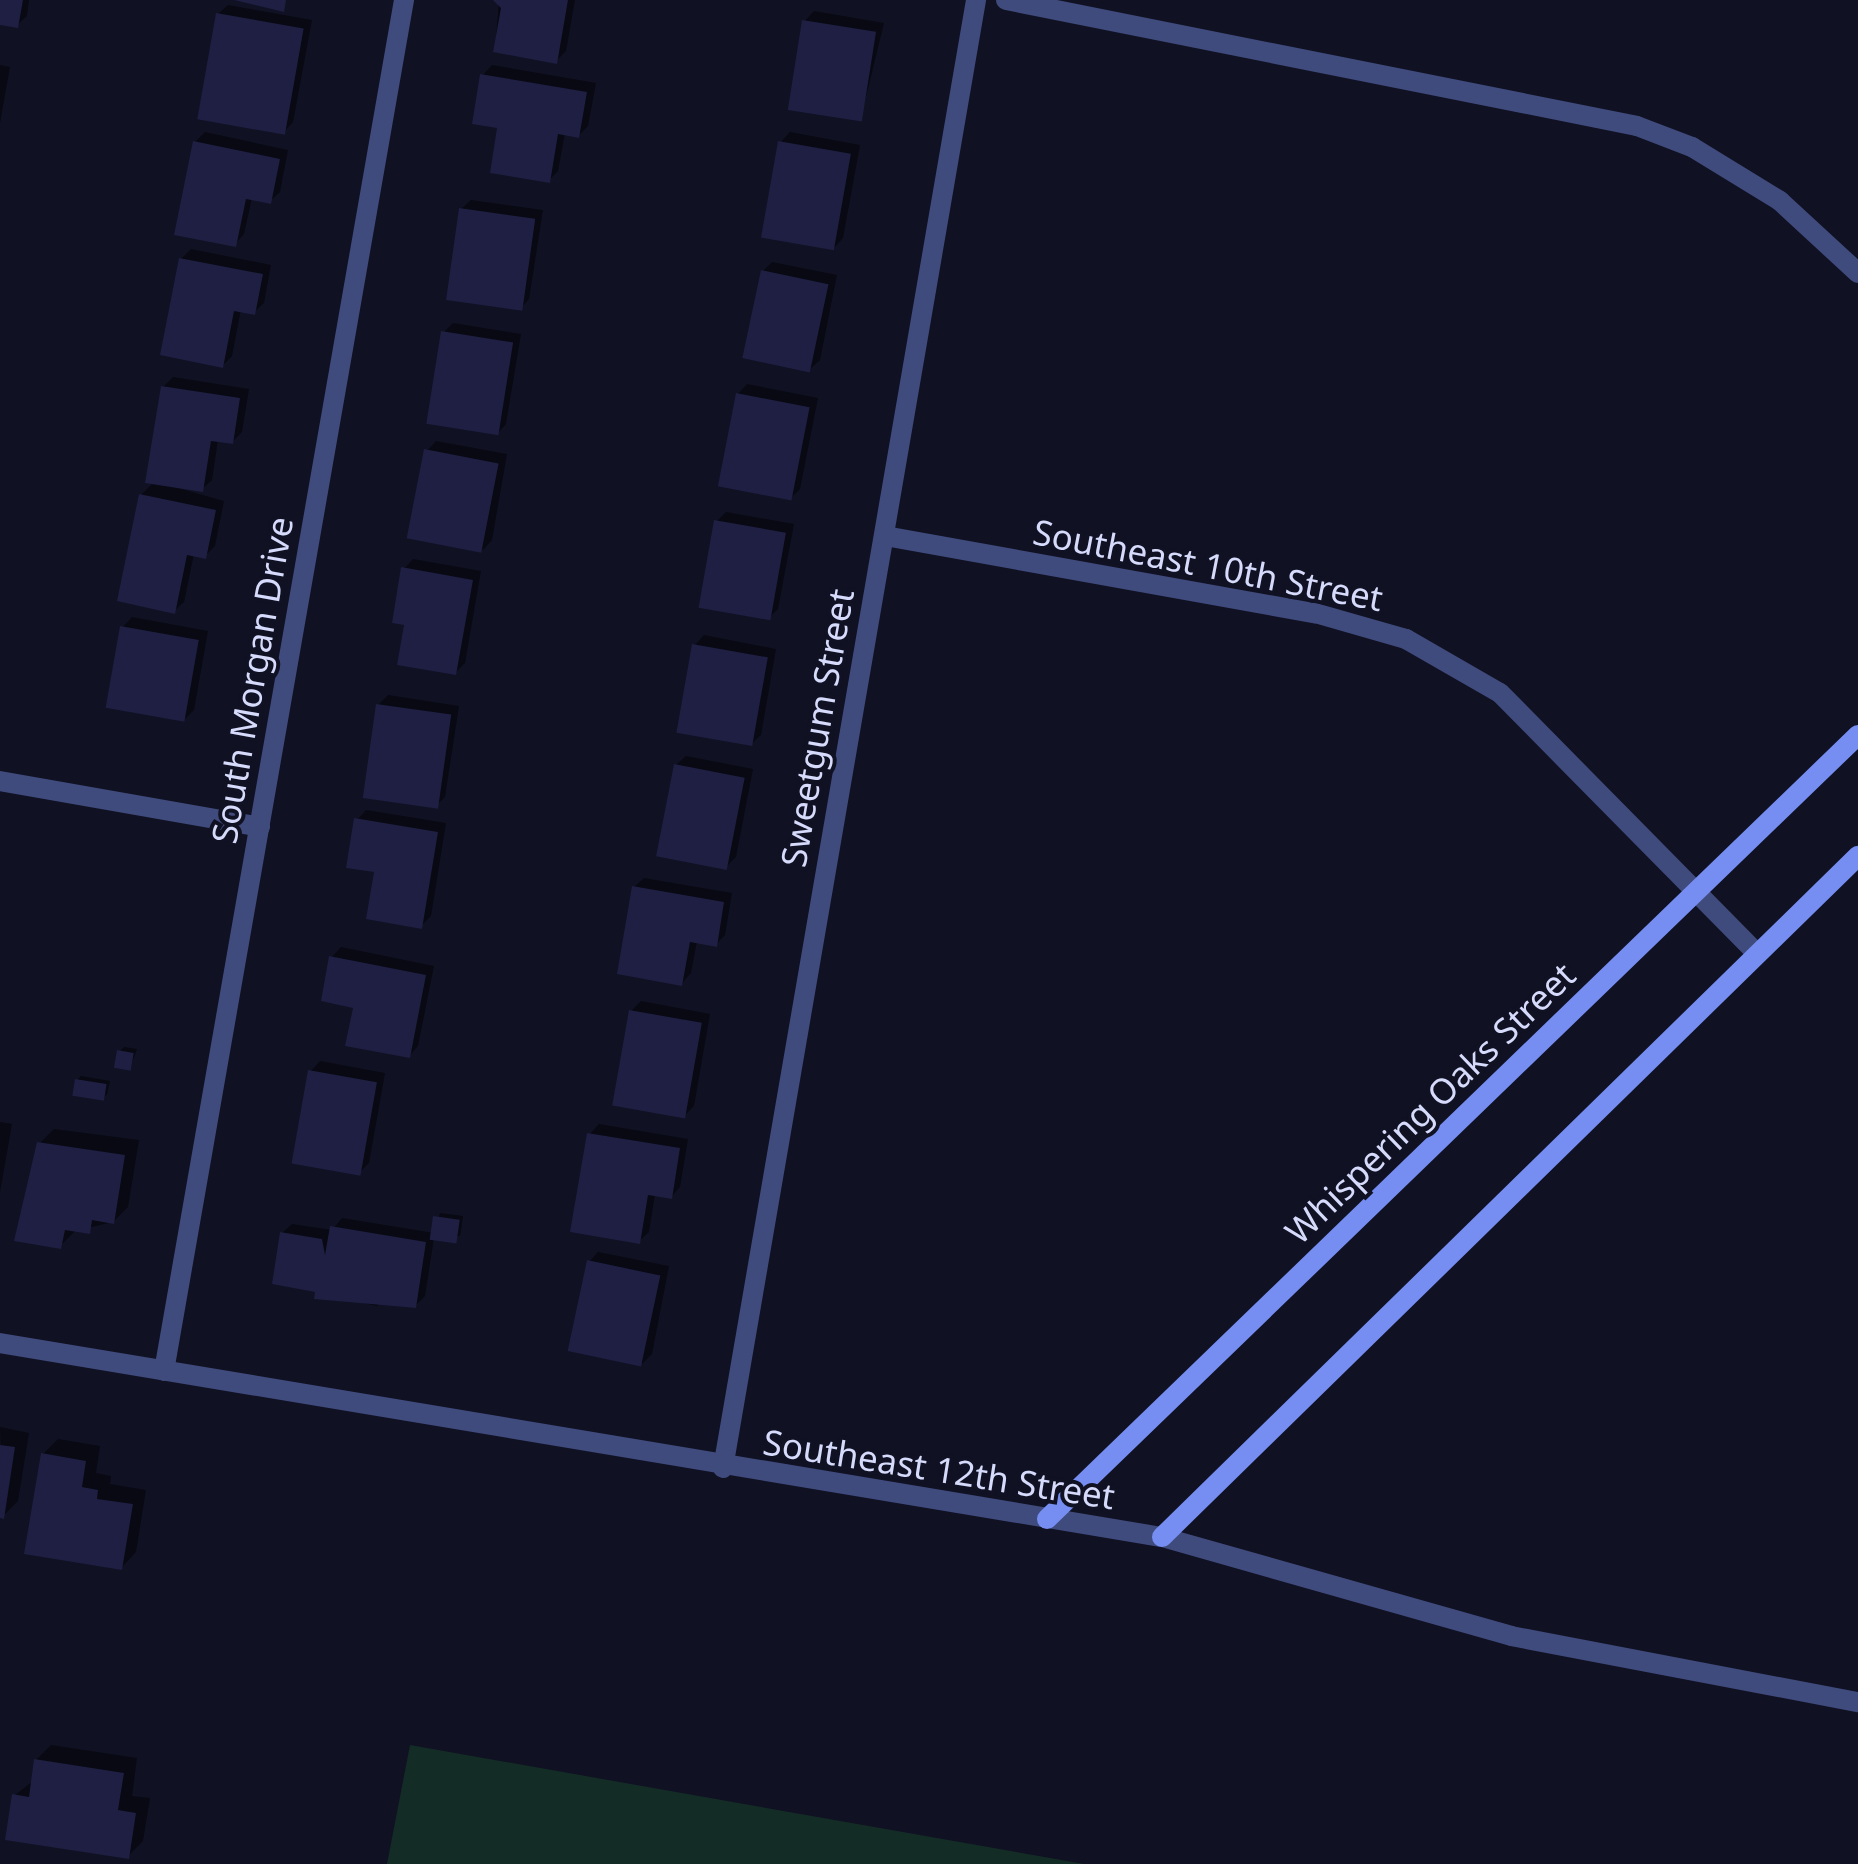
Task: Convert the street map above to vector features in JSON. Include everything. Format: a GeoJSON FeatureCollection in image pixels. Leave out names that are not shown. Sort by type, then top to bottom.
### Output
{"type":"FeatureCollection","features":[{"type":"Feature","properties":{"kind":"street","name":"South Morgan Drive"},"geometry":{"type":"LineString","coordinates":[[164,1371],[404,0]]}},
{"type":"Feature","properties":{"kind":"street","name":"Sweetgum Street"},"geometry":{"type":"LineString","coordinates":[[723,1468],[976,0]]}},
{"type":"Feature","properties":{"kind":"street"},"geometry":{"type":"LineString","coordinates":[[1006,0],[1637,126],[1692,146],[1780,201],[1858,273]]}},
{"type":"Feature","properties":{"kind":"street","name":"Southeast 10th Street"},"geometry":{"type":"LineString","coordinates":[[884,536],[1315,614],[1406,639],[1500,694],[1757,954]]}},
{"type":"Feature","properties":{"kind":"street","name":"Whispering Oaks Street"},"geometry":{"type":"LineString","coordinates":[[1047,1519],[1858,735]]}},
{"type":"Feature","properties":{"kind":"street"},"geometry":{"type":"LineString","coordinates":[[0,781],[260,827]]}},
{"type":"Feature","properties":{"kind":"street"},"geometry":{"type":"LineString","coordinates":[[1162,1538],[1858,856]]}},
{"type":"Feature","properties":{"kind":"street","name":"Southeast 12th Street"},"geometry":{"type":"LineString","coordinates":[[0,1343],[723,1468],[1162,1538],[1510,1636],[1858,1702]]}},
{"type":"Feature","properties":{"kind":"green space"},"geometry":{"type":"Polygon","coordinates":[[[410,1745],[1084,1864],[387,1864],[410,1745]]]}},
{"type":"Feature","properties":{"kind":"building"},"geometry":{"type":"Polygon","coordinates":[[[0,0],[23,0],[18,28],[0,25],[0,0]]]}},
{"type":"Feature","properties":{"kind":"building"},"geometry":{"type":"Polygon","coordinates":[[[234,0],[286,0],[284,12],[234,0]]]}},
{"type":"Feature","properties":{"kind":"building"},"geometry":{"type":"Polygon","coordinates":[[[493,0],[568,0],[557,64],[493,52],[501,8],[493,0]]]}},
{"type":"Feature","properties":{"kind":"building"},"geometry":{"type":"Polygon","coordinates":[[[216,13],[304,28],[285,135],[197,119],[216,13]]]}},
{"type":"Feature","properties":{"kind":"building"},"geometry":{"type":"Polygon","coordinates":[[[802,20],[876,32],[862,122],[788,110],[802,20]]]}},
{"type":"Feature","properties":{"kind":"building"},"geometry":{"type":"Polygon","coordinates":[[[480,74],[587,92],[579,138],[558,134],[550,183],[490,173],[497,128],[472,124],[480,74]]]}},
{"type":"Feature","properties":{"kind":"building"},"geometry":{"type":"Polygon","coordinates":[[[193,141],[280,159],[271,204],[246,199],[236,247],[174,235],[193,141]]]}},
{"type":"Feature","properties":{"kind":"building"},"geometry":{"type":"Polygon","coordinates":[[[778,141],[851,154],[834,250],[761,238],[778,141]]]}},
{"type":"Feature","properties":{"kind":"building"},"geometry":{"type":"Polygon","coordinates":[[[459,208],[535,219],[522,311],[446,300],[459,208]]]}},
{"type":"Feature","properties":{"kind":"building"},"geometry":{"type":"Polygon","coordinates":[[[179,258],[263,274],[255,315],[234,311],[223,368],[160,355],[179,258]]]}},
{"type":"Feature","properties":{"kind":"building"},"geometry":{"type":"Polygon","coordinates":[[[761,270],[828,284],[810,372],[742,358],[761,270]]]}},
{"type":"Feature","properties":{"kind":"building"},"geometry":{"type":"Polygon","coordinates":[[[441,331],[513,342],[498,435],[426,424],[441,331]]]}},
{"type":"Feature","properties":{"kind":"building"},"geometry":{"type":"Polygon","coordinates":[[[161,386],[240,398],[233,444],[211,441],[203,492],[145,483],[161,386]]]}},
{"type":"Feature","properties":{"kind":"building"},"geometry":{"type":"Polygon","coordinates":[[[736,393],[810,407],[791,501],[718,486],[736,393]]]}},
{"type":"Feature","properties":{"kind":"building"},"geometry":{"type":"Polygon","coordinates":[[[424,449],[499,464],[481,553],[407,538],[424,449]]]}},
{"type":"Feature","properties":{"kind":"building"},"geometry":{"type":"Polygon","coordinates":[[[139,494],[216,510],[206,559],[187,555],[175,614],[117,601],[139,494]]]}},
{"type":"Feature","properties":{"kind":"building"},"geometry":{"type":"Polygon","coordinates":[[[714,520],[786,533],[770,620],[699,608],[714,520]]]}},
{"type":"Feature","properties":{"kind":"building"},"geometry":{"type":"Polygon","coordinates":[[[401,567],[473,580],[456,675],[397,665],[404,625],[392,623],[401,567]]]}},
{"type":"Feature","properties":{"kind":"building"},"geometry":{"type":"Polygon","coordinates":[[[120,626],[199,640],[184,722],[106,708],[120,626]]]}},
{"type":"Feature","properties":{"kind":"building"},"geometry":{"type":"Polygon","coordinates":[[[692,644],[768,657],[752,746],[676,733],[692,644]]]}},
{"type":"Feature","properties":{"kind":"building"},"geometry":{"type":"Polygon","coordinates":[[[376,704],[451,715],[438,809],[363,798],[376,704]]]}},
{"type":"Feature","properties":{"kind":"building"},"geometry":{"type":"Polygon","coordinates":[[[674,764],[745,778],[727,870],[656,856],[674,764]]]}},
{"type":"Feature","properties":{"kind":"building"},"geometry":{"type":"Polygon","coordinates":[[[354,818],[438,832],[422,929],[366,919],[374,872],[346,868],[354,818]]]}},
{"type":"Feature","properties":{"kind":"building"},"geometry":{"type":"Polygon","coordinates":[[[632,886],[724,902],[717,947],[690,942],[682,986],[617,974],[632,886]]]}},
{"type":"Feature","properties":{"kind":"building"},"geometry":{"type":"Polygon","coordinates":[[[329,956],[426,975],[410,1058],[345,1046],[353,1008],[321,1001],[329,956]]]}},
{"type":"Feature","properties":{"kind":"building"},"geometry":{"type":"Polygon","coordinates":[[[629,1010],[702,1023],[685,1118],[612,1106],[629,1010]]]}},
{"type":"Feature","properties":{"kind":"building"},"geometry":{"type":"Polygon","coordinates":[[[117,1050],[134,1053],[131,1071],[114,1068],[117,1050]]]}},
{"type":"Feature","properties":{"kind":"building"},"geometry":{"type":"Polygon","coordinates":[[[308,1070],[377,1082],[360,1176],[292,1164],[308,1070]]]}},
{"type":"Feature","properties":{"kind":"building"},"geometry":{"type":"Polygon","coordinates":[[[75,1079],[107,1084],[104,1101],[72,1096],[75,1079]]]}},
{"type":"Feature","properties":{"kind":"building"},"geometry":{"type":"Polygon","coordinates":[[[587,1133],[680,1148],[672,1199],[648,1195],[640,1244],[570,1232],[587,1133]]]}},
{"type":"Feature","properties":{"kind":"building"},"geometry":{"type":"Polygon","coordinates":[[[37,1142],[125,1155],[114,1224],[92,1220],[90,1234],[65,1230],[61,1249],[14,1241],[37,1142]]]}},
{"type":"Feature","properties":{"kind":"building"},"geometry":{"type":"Polygon","coordinates":[[[433,1216],[460,1220],[456,1244],[430,1240],[433,1216]]]}},
{"type":"Feature","properties":{"kind":"building"},"geometry":{"type":"Polygon","coordinates":[[[330,1226],[426,1242],[416,1308],[314,1299],[315,1292],[272,1284],[280,1232],[322,1239],[325,1255],[330,1226]]]}},
{"type":"Feature","properties":{"kind":"building"},"geometry":{"type":"Polygon","coordinates":[[[587,1260],[660,1276],[641,1367],[568,1351],[587,1260]]]}},
{"type":"Feature","properties":{"kind":"building"},"geometry":{"type":"Polygon","coordinates":[[[0,1445],[15,1447],[4,1519],[0,1518],[0,1445]]]}},
{"type":"Feature","properties":{"kind":"building"},"geometry":{"type":"Polygon","coordinates":[[[41,1453],[86,1461],[82,1487],[98,1490],[97,1499],[133,1504],[122,1570],[24,1554],[41,1453]]]}},
{"type":"Feature","properties":{"kind":"building"},"geometry":{"type":"Polygon","coordinates":[[[34,1759],[124,1773],[118,1810],[136,1813],[129,1859],[5,1840],[12,1794],[29,1797],[34,1759]]]}}]}
